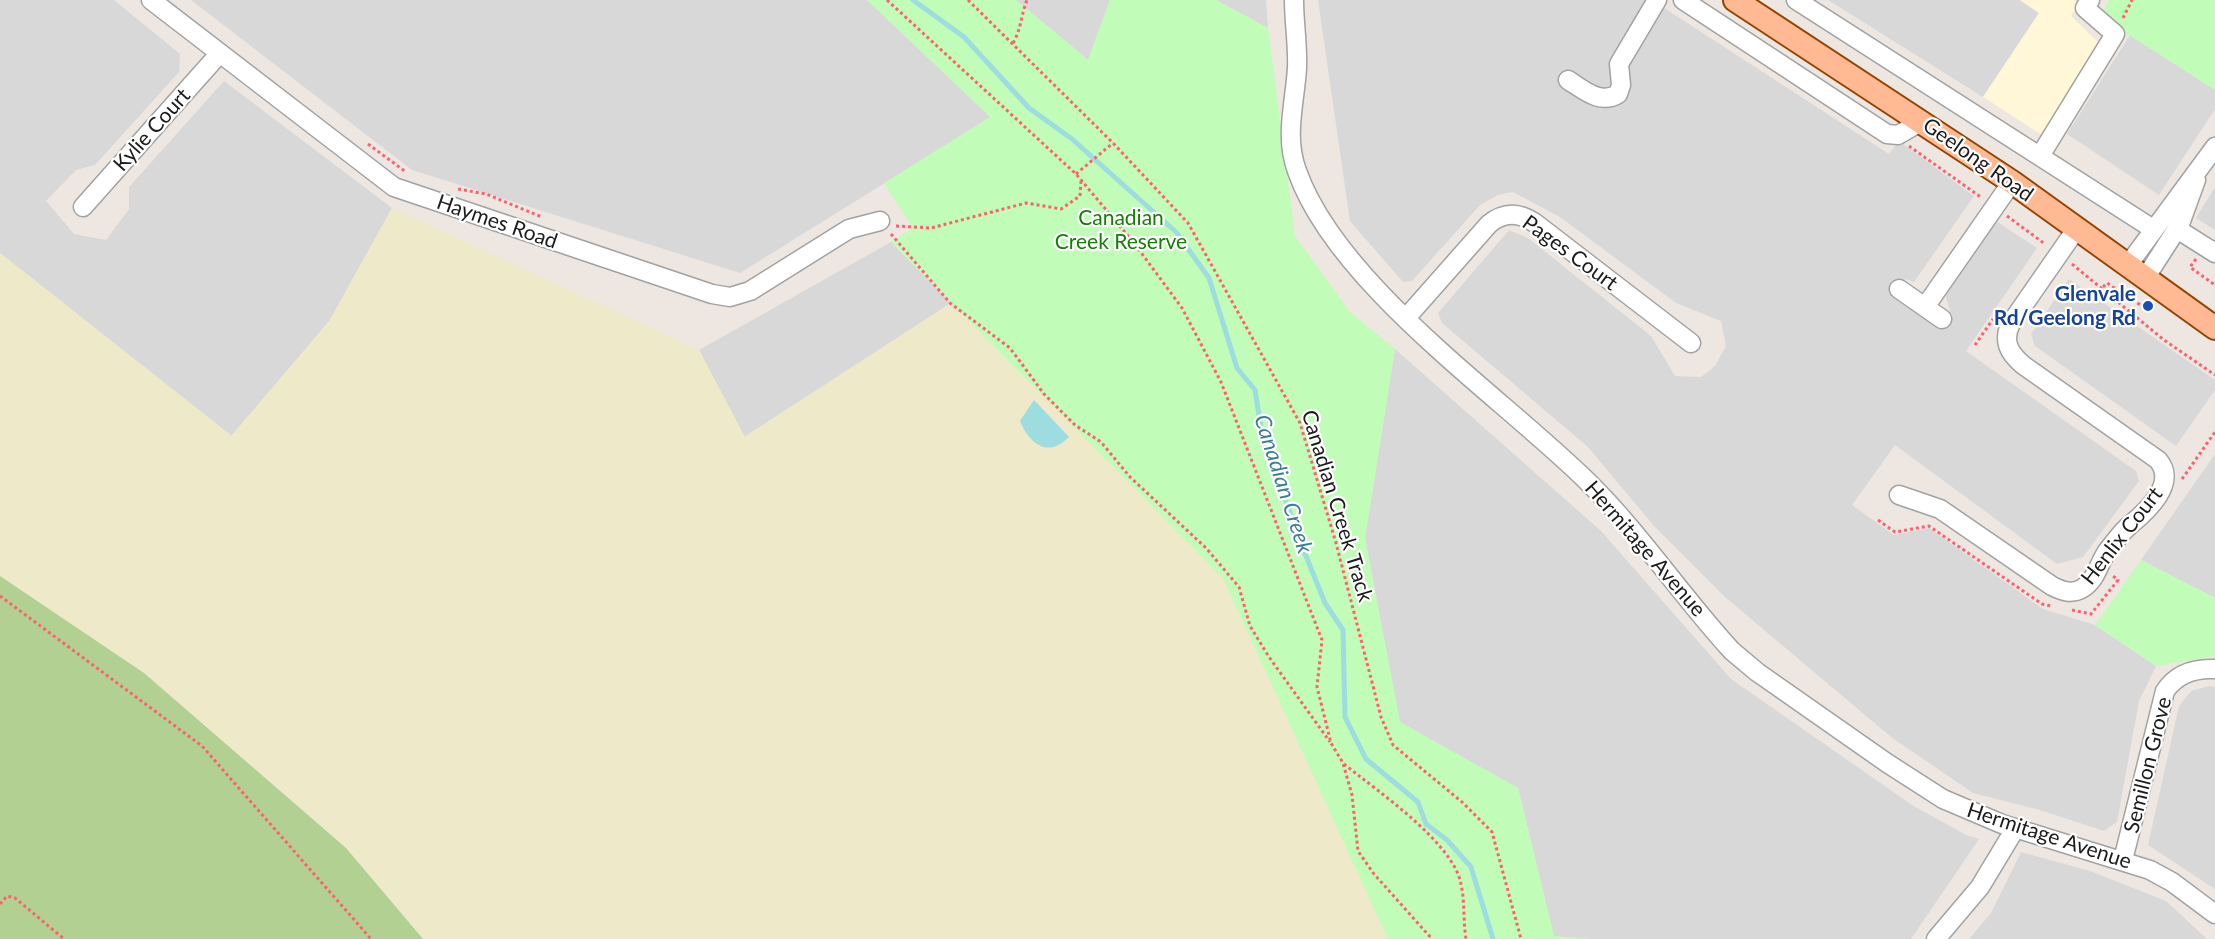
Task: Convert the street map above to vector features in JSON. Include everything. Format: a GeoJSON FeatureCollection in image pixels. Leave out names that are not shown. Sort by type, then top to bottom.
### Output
{"type":"FeatureCollection","features":[{"type":"Feature","properties":{"kind":"main road","name":"Geelong Road"},"geometry":{"type":"LineString","coordinates":[[1735,0],[2012,182],[2215,328]]}},
{"type":"Feature","properties":{"kind":"street","name":"Haymes Road"},"geometry":{"type":"LineString","coordinates":[[152,0],[394,187],[712,294],[730,297],[750,291],[849,229],[880,221]]}},
{"type":"Feature","properties":{"kind":"street","name":"Hermitage Avenue"},"geometry":{"type":"LineString","coordinates":[[1294,0],[1297,66],[1290,142],[1296,168],[1314,206],[1338,243],[1406,318],[1598,491],[1739,657],[1923,787],[1978,815],[2015,829],[2123,860],[2172,882],[2215,914]]}},
{"type":"Feature","properties":{"kind":"street"},"geometry":{"type":"LineString","coordinates":[[1568,80],[1598,98],[1609,100],[1618,94],[1621,85],[1619,64],[1657,0]]}},
{"type":"Feature","properties":{"kind":"street"},"geometry":{"type":"LineString","coordinates":[[1683,0],[1887,134],[1898,135],[1922,121]]}},
{"type":"Feature","properties":{"kind":"street"},"geometry":{"type":"LineString","coordinates":[[1796,0],[2040,156],[2155,226],[2175,232],[2215,253]]}},
{"type":"Feature","properties":{"kind":"street"},"geometry":{"type":"LineString","coordinates":[[2040,156],[2115,34],[2085,8],[2090,0]]}},
{"type":"Feature","properties":{"kind":"street","name":"Kylie Court"},"geometry":{"type":"LineString","coordinates":[[84,207],[220,53]]}},
{"type":"Feature","properties":{"kind":"street"},"geometry":{"type":"LineString","coordinates":[[2137,271],[2155,226],[2198,173],[2215,147]]}},
{"type":"Feature","properties":{"kind":"street"},"geometry":{"type":"LineString","coordinates":[[2137,271],[2175,232],[2198,173]]}},
{"type":"Feature","properties":{"kind":"street"},"geometry":{"type":"LineString","coordinates":[[1925,307],[2012,182]]}},
{"type":"Feature","properties":{"kind":"street","name":"Pages Court"},"geometry":{"type":"LineString","coordinates":[[1406,318],[1489,224],[1505,214],[1515,214],[1532,221],[1691,343]]}},
{"type":"Feature","properties":{"kind":"street","name":"Henlix Court"},"geometry":{"type":"LineString","coordinates":[[1899,495],[1940,509],[2052,586],[2067,592],[2079,590],[2091,581],[2108,551],[2157,497],[2165,478],[2164,469],[2158,460],[2023,365],[2007,345],[2007,333],[2011,323],[2077,228]]}},
{"type":"Feature","properties":{"kind":"street"},"geometry":{"type":"LineString","coordinates":[[1899,289],[1942,319]]}},
{"type":"Feature","properties":{"kind":"street","name":"Semillon Grove"},"geometry":{"type":"LineString","coordinates":[[2123,860],[2165,691],[2184,674],[2197,669],[2215,669]]}},
{"type":"Feature","properties":{"kind":"street"},"geometry":{"type":"LineString","coordinates":[[1936,939],[1980,887],[2015,829]]}},
{"type":"Feature","properties":{"kind":"path"},"geometry":{"type":"LineString","coordinates":[[887,0],[1076,174],[1134,243],[1182,308],[1221,382],[1322,640],[1317,687],[1331,744]]}},
{"type":"Feature","properties":{"kind":"path","name":"Canadian Creek Track"},"geometry":{"type":"LineString","coordinates":[[968,0],[1113,143],[1188,223],[1300,423],[1336,543],[1381,717],[1393,745],[1462,802],[1492,832],[1521,939]]}},
{"type":"Feature","properties":{"kind":"path"},"geometry":{"type":"LineString","coordinates":[[1013,43],[1020,33],[1020,17],[1027,0]]}},
{"type":"Feature","properties":{"kind":"path"},"geometry":{"type":"LineString","coordinates":[[2113,32],[2129,10],[2132,0]]}},
{"type":"Feature","properties":{"kind":"path"},"geometry":{"type":"LineString","coordinates":[[364,140],[411,176]]}},
{"type":"Feature","properties":{"kind":"path"},"geometry":{"type":"LineString","coordinates":[[1901,141],[1994,207]]}},
{"type":"Feature","properties":{"kind":"path"},"geometry":{"type":"LineString","coordinates":[[1076,174],[1113,143]]}},
{"type":"Feature","properties":{"kind":"path"},"geometry":{"type":"LineString","coordinates":[[900,227],[931,228],[1026,203],[1061,209],[1080,196],[1081,180]]}},
{"type":"Feature","properties":{"kind":"path"},"geometry":{"type":"LineString","coordinates":[[449,187],[486,194],[544,218]]}},
{"type":"Feature","properties":{"kind":"path"},"geometry":{"type":"LineString","coordinates":[[880,221],[950,303],[1010,348],[1044,394],[1075,425],[1101,442],[1130,477],[1206,548],[1239,587],[1250,626],[1343,763],[1352,795],[1358,851],[1374,874],[1432,939]]}},
{"type":"Feature","properties":{"kind":"path"},"geometry":{"type":"LineString","coordinates":[[2145,308],[2107,283],[2103,287],[2164,340],[2215,375]]}},
{"type":"Feature","properties":{"kind":"path"},"geometry":{"type":"LineString","coordinates":[[2181,479],[2215,432]]}},
{"type":"Feature","properties":{"kind":"path"},"geometry":{"type":"LineString","coordinates":[[1878,520],[1895,532],[1929,526],[2042,604],[2052,606]]}},
{"type":"Feature","properties":{"kind":"path"},"geometry":{"type":"LineString","coordinates":[[2062,608],[2091,614],[2118,580],[2108,573]]}},
{"type":"Feature","properties":{"kind":"path"},"geometry":{"type":"LineString","coordinates":[[0,596],[202,746],[371,939]]}},
{"type":"Feature","properties":{"kind":"path"},"geometry":{"type":"LineString","coordinates":[[1343,763],[1418,824],[1443,849],[1461,882],[1466,939]]}},
{"type":"Feature","properties":{"kind":"path"},"geometry":{"type":"LineString","coordinates":[[0,904],[7,896],[15,898],[64,939]]}},
{"type":"Feature","properties":{"kind":"shaded area"},"geometry":{"type":"Polygon","coordinates":[[[0,0],[114,0],[180,54],[179,72],[95,165],[76,170],[46,201],[74,234],[106,240],[129,209],[129,187],[224,81],[392,208],[330,320],[232,436],[0,253],[0,0]]]}},
{"type":"Feature","properties":{"kind":"shaded area"},"geometry":{"type":"Polygon","coordinates":[[[191,0],[867,0],[991,117],[740,273],[412,170],[191,0]]]}},
{"type":"Feature","properties":{"kind":"shaded area"},"geometry":{"type":"Polygon","coordinates":[[[1016,0],[1110,0],[1088,60],[1016,0]]]}},
{"type":"Feature","properties":{"kind":"shaded area"},"geometry":{"type":"Polygon","coordinates":[[[1216,0],[1266,0],[1268,28],[1216,0]]]}},
{"type":"Feature","properties":{"kind":"shaded area"},"geometry":{"type":"Polygon","coordinates":[[[1318,0],[1652,0],[1889,154],[1899,141],[1974,196],[1914,282],[1906,279],[1894,295],[1938,328],[1950,311],[1945,294],[1996,221],[2037,248],[1966,351],[2136,471],[2139,481],[2083,557],[2057,564],[1895,445],[1852,505],[1894,535],[1929,528],[2043,609],[2095,625],[2156,666],[2139,701],[2117,822],[2104,831],[2040,810],[1973,793],[1891,737],[1725,597],[1655,527],[1588,447],[1442,323],[1438,313],[1509,230],[1528,238],[1651,336],[1675,376],[1701,377],[1715,366],[1726,346],[1721,321],[1676,303],[1560,217],[1513,192],[1498,195],[1480,205],[1412,281],[1403,282],[1350,221],[1318,0]]]}},
{"type":"Feature","properties":{"kind":"shaded area"},"geometry":{"type":"Polygon","coordinates":[[[1828,0],[2020,0],[2039,13],[1983,97],[1828,0]]]}},
{"type":"Feature","properties":{"kind":"shaded area"},"geometry":{"type":"Polygon","coordinates":[[[2020,0],[2074,0],[2078,4],[2071,16],[2099,43],[2042,135],[1983,97],[2039,13],[2020,0]]]}},
{"type":"Feature","properties":{"kind":"shaded area"},"geometry":{"type":"Polygon","coordinates":[[[2130,35],[2215,90],[2215,109],[2159,195],[2067,134],[2130,35]]]}},
{"type":"Feature","properties":{"kind":"shaded area"},"geometry":{"type":"Polygon","coordinates":[[[2215,187],[2215,230],[2196,218],[2215,187]]]}},
{"type":"Feature","properties":{"kind":"shaded area"},"geometry":{"type":"Polygon","coordinates":[[[392,208],[699,350],[745,437],[951,303],[1223,578],[1388,939],[423,939],[346,848],[144,673],[0,576],[0,253],[231,436],[330,320],[392,208]]]}},
{"type":"Feature","properties":{"kind":"shaded area"},"geometry":{"type":"Polygon","coordinates":[[[891,242],[951,303],[744,437],[699,350],[891,242]]]}},
{"type":"Feature","properties":{"kind":"shaded area"},"geometry":{"type":"Polygon","coordinates":[[[2069,279],[2215,380],[2215,390],[2176,446],[2035,346],[2031,334],[2069,279]]]}},
{"type":"Feature","properties":{"kind":"shaded area"},"geometry":{"type":"Polygon","coordinates":[[[1395,349],[1601,531],[1731,679],[1912,805],[1966,835],[1979,839],[1911,939],[1589,939],[1554,937],[1518,788],[1400,723],[1365,538],[1395,349]]]}},
{"type":"Feature","properties":{"kind":"shaded area"},"geometry":{"type":"Polygon","coordinates":[[[2215,454],[2215,598],[2141,560],[2215,454]]]}},
{"type":"Feature","properties":{"kind":"shaded area"},"geometry":{"type":"Polygon","coordinates":[[[2209,686],[2215,687],[2215,889],[2148,845],[2179,706],[2191,691],[2209,686]]]}},
{"type":"Feature","properties":{"kind":"shaded area"},"geometry":{"type":"Polygon","coordinates":[[[2021,852],[2090,871],[2166,901],[2207,939],[1969,939],[1991,913],[2021,852]]]}},
{"type":"Feature","properties":{"kind":"green space","name":"Canadian Creek Reserve"},"geometry":{"type":"Polygon","coordinates":[[[867,0],[1016,0],[1088,60],[1110,0],[1216,0],[1268,28],[1295,236],[1350,312],[1395,349],[1365,538],[1400,722],[1518,788],[1554,936],[1589,939],[1388,939],[1223,578],[891,242],[913,228],[884,183],[990,117],[867,0]]]}},
{"type":"Feature","properties":{"kind":"green space"},"geometry":{"type":"Polygon","coordinates":[[[2109,0],[2215,0],[2215,90],[2101,17],[2109,0]]]}},
{"type":"Feature","properties":{"kind":"green space"},"geometry":{"type":"Polygon","coordinates":[[[2141,560],[2215,598],[2215,656],[2156,666],[2095,625],[2141,560]]]}},
{"type":"Feature","properties":{"kind":"green space"},"geometry":{"type":"Polygon","coordinates":[[[0,576],[144,673],[346,848],[423,939],[0,939],[0,576]]]}},
{"type":"Feature","properties":{"kind":"water"},"geometry":{"type":"Polygon","coordinates":[[[1034,400],[1069,437],[1054,447],[1040,446],[1034,442],[1020,421],[1034,400]]]}},
{"type":"Feature","properties":{"kind":"waterway","name":"Canadian Creek"},"geometry":{"type":"LineString","coordinates":[[913,0],[964,37],[1029,108],[1072,139],[1176,232],[1209,278],[1237,368],[1255,390],[1262,434],[1302,546],[1325,603],[1343,630],[1345,717],[1366,759],[1418,802],[1426,824],[1447,840],[1471,867],[1493,939]]}},
{"type":"Feature","properties":{"kind":"place","name":"Glenvale Rd/Geelong Rd"},"geometry":{"type":"Point","coordinates":[2148,306]}}]}
